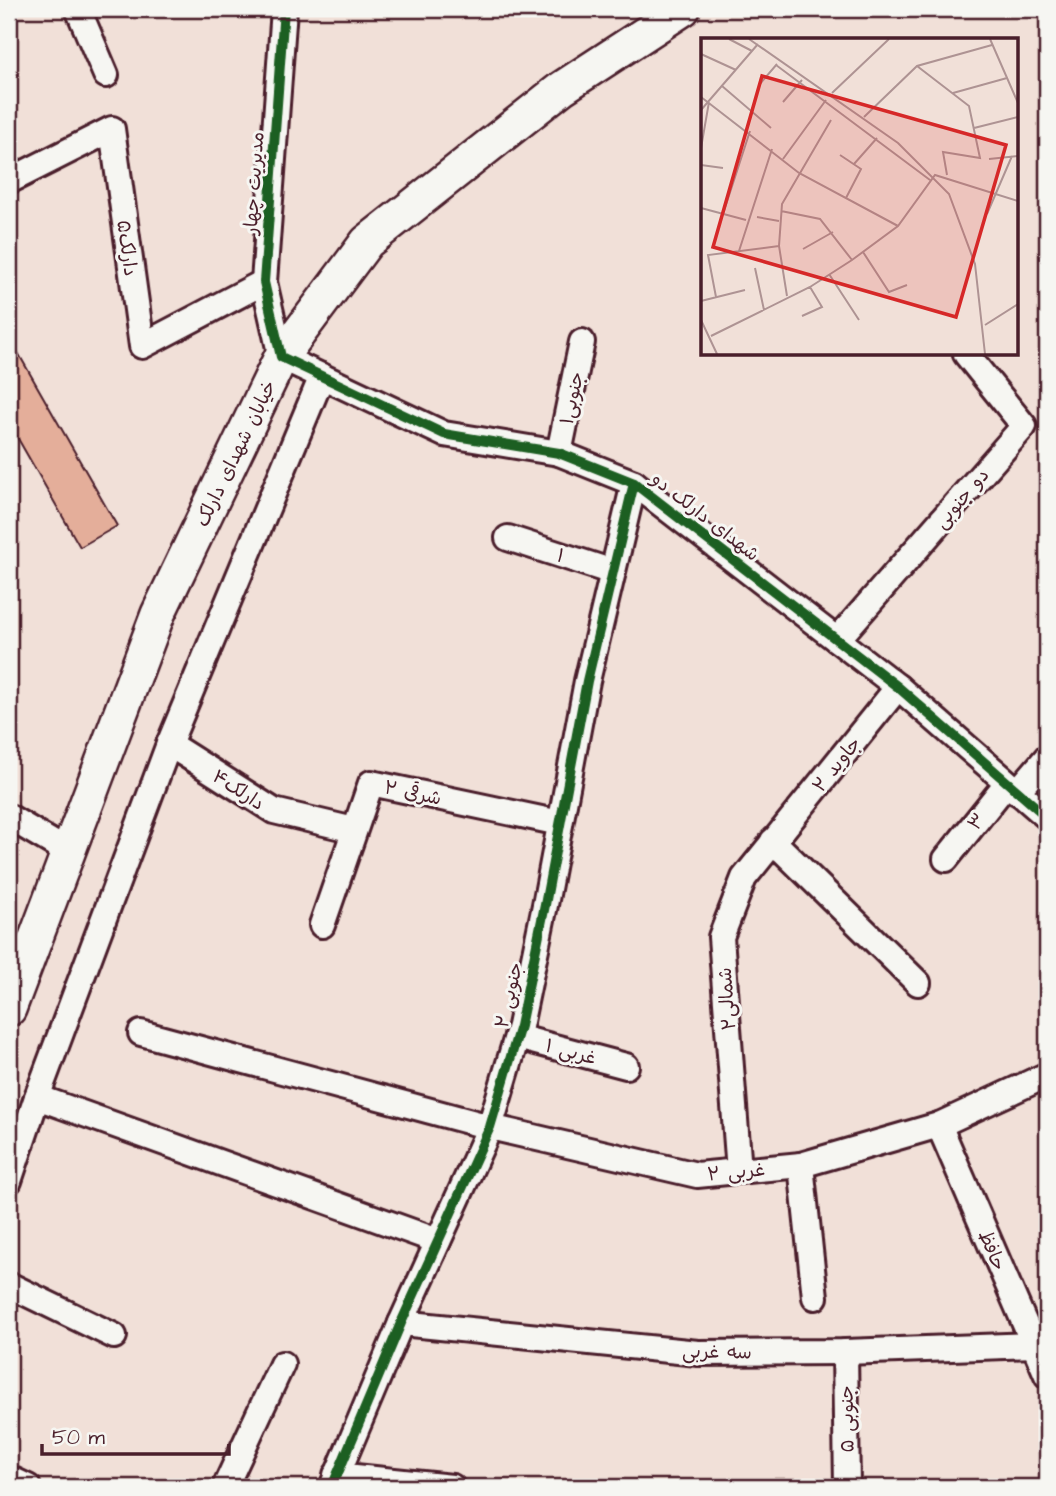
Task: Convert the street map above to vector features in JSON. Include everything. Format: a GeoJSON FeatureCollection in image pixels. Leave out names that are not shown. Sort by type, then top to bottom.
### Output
{"type":"FeatureCollection","features":[{"type":"Feature","properties":{"kind":"main road","name":"خیابان شهدای دارلک"},"geometry":{"type":"LineString","coordinates":[[9,1009],[158,614],[281,357],[367,242],[562,88],[683,9]]}},
{"type":"Feature","properties":{"kind":"street"},"geometry":{"type":"LineString","coordinates":[[78,9],[106,75]]}},
{"type":"Feature","properties":{"kind":"street","name":"مدیریت چهار"},"geometry":{"type":"LineString","coordinates":[[281,357],[264,282],[284,9]]}},
{"type":"Feature","properties":{"kind":"street","name":"دارلک۵"},"geometry":{"type":"LineString","coordinates":[[9,181],[111,129],[142,345],[264,282]]}},
{"type":"Feature","properties":{"kind":"street","name":"جنوبی۱"},"geometry":{"type":"LineString","coordinates":[[559,453],[582,342]]}},
{"type":"Feature","properties":{"kind":"street","name":"دو جنوبی"},"geometry":{"type":"LineString","coordinates":[[837,640],[1024,426],[967,355]]}},
{"type":"Feature","properties":{"kind":"street","name":"شهدای دارلک دو"},"geometry":{"type":"LineString","coordinates":[[281,357],[444,434],[559,453],[634,483],[898,687],[1047,817]]}},
{"type":"Feature","properties":{"kind":"street"},"geometry":{"type":"LineString","coordinates":[[9,1181],[37,1097],[169,744],[322,376]]}},
{"type":"Feature","properties":{"kind":"street","name":"۲ جنوبی"},"geometry":{"type":"LineString","coordinates":[[334,1481],[401,1323],[490,1127],[517,1037],[587,681],[634,483]]}},
{"type":"Feature","properties":{"kind":"street","name":"۱"},"geometry":{"type":"LineString","coordinates":[[508,538],[613,572]]}},
{"type":"Feature","properties":{"kind":"street","name":"۲ جاوید"},"geometry":{"type":"LineString","coordinates":[[774,841],[898,687]]}},
{"type":"Feature","properties":{"kind":"street","name":"دارلک۴"},"geometry":{"type":"LineString","coordinates":[[169,744],[274,811],[354,830]]}},
{"type":"Feature","properties":{"kind":"street","name":"۳"},"geometry":{"type":"LineString","coordinates":[[946,859],[1012,787],[1047,757]]}},
{"type":"Feature","properties":{"kind":"street","name":"۲ شرقی"},"geometry":{"type":"LineString","coordinates":[[322,925],[371,783],[560,823]]}},
{"type":"Feature","properties":{"kind":"street"},"geometry":{"type":"LineString","coordinates":[[9,817],[68,852]]}},
{"type":"Feature","properties":{"kind":"street"},"geometry":{"type":"LineString","coordinates":[[774,841],[918,982]]}},
{"type":"Feature","properties":{"kind":"street","name":"شمالی۲"},"geometry":{"type":"LineString","coordinates":[[739,1171],[721,937],[744,878],[774,841]]}},
{"type":"Feature","properties":{"kind":"street","name":"۲ غربی"},"geometry":{"type":"LineString","coordinates":[[141,1033],[490,1127],[697,1175],[801,1165],[939,1125],[1047,1075]]}},
{"type":"Feature","properties":{"kind":"street","name":"۱ غربی"},"geometry":{"type":"LineString","coordinates":[[517,1037],[626,1066]]}},
{"type":"Feature","properties":{"kind":"street"},"geometry":{"type":"LineString","coordinates":[[37,1097],[438,1241]]}},
{"type":"Feature","properties":{"kind":"street","name":"حافظ"},"geometry":{"type":"LineString","coordinates":[[939,1125],[1047,1375]]}},
{"type":"Feature","properties":{"kind":"street"},"geometry":{"type":"LineString","coordinates":[[801,1165],[815,1297]]}},
{"type":"Feature","properties":{"kind":"street"},"geometry":{"type":"LineString","coordinates":[[9,1285],[114,1336]]}},
{"type":"Feature","properties":{"kind":"street","name":"سه غربی"},"geometry":{"type":"LineString","coordinates":[[401,1323],[698,1353],[845,1352],[1034,1345]]}},
{"type":"Feature","properties":{"kind":"street","name":"۵ جنوبی"},"geometry":{"type":"LineString","coordinates":[[845,1352],[847,1487]]}},
{"type":"Feature","properties":{"kind":"street"},"geometry":{"type":"LineString","coordinates":[[225,1487],[282,1364]]}},
{"type":"Feature","properties":{"kind":"street"},"geometry":{"type":"LineString","coordinates":[[9,1478],[28,1487]]}},
{"type":"Feature","properties":{"kind":"street"},"geometry":{"type":"LineString","coordinates":[[334,1481],[453,1487]]}},
{"type":"Feature","properties":{"kind":"building"},"geometry":{"type":"Polygon","coordinates":[[[9,337],[117,526],[80,547],[9,423],[9,337]]]}},
{"type":"Feature","properties":{"kind":"cycle path"},"geometry":{"type":"LineString","coordinates":[[284,9],[264,282],[281,357],[444,434],[559,453],[634,483],[898,687],[1047,817]]}},
{"type":"Feature","properties":{"kind":"cycle path"},"geometry":{"type":"LineString","coordinates":[[332,1487],[401,1323],[490,1127],[520,1026],[587,681],[634,483]]}}]}
